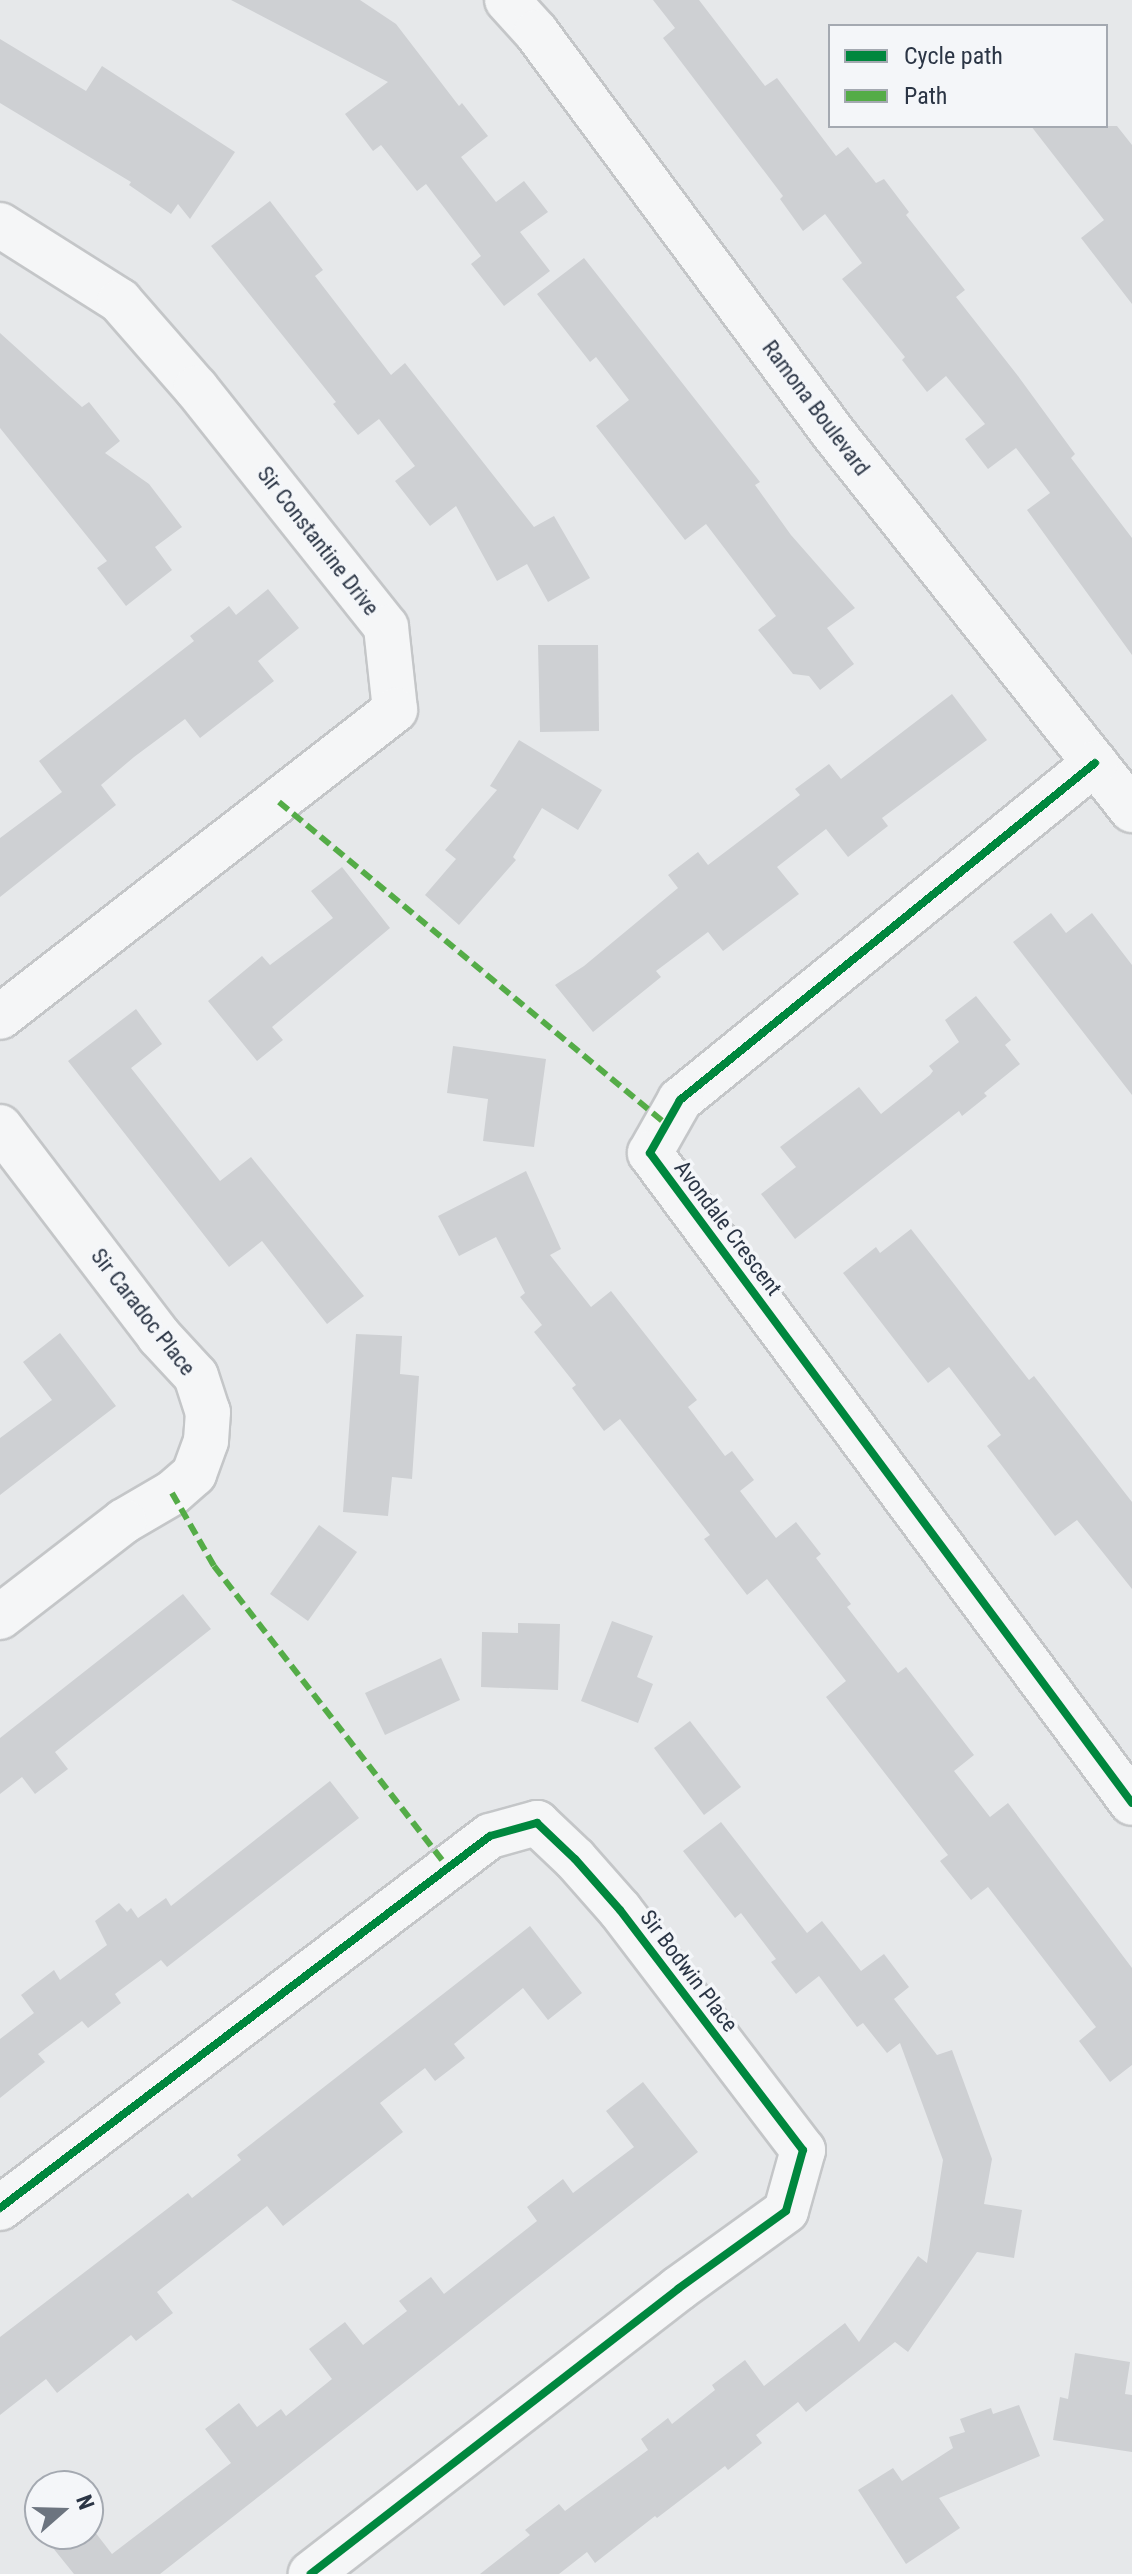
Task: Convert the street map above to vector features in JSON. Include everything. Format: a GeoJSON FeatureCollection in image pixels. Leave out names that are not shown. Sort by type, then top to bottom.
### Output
{"type":"FeatureCollection","features":[{"type":"Feature","properties":{"kind":"street","name":"Ramona Boulevard"},"geometry":{"type":"LineString","coordinates":[[507,0],[536,32],[834,434],[1132,810]]}},
{"type":"Feature","properties":{"kind":"street","name":"Sir Constantine Drive"},"geometry":{"type":"LineString","coordinates":[[0,225],[120,301],[205,400],[386,627],[395,710],[0,1017]]}},
{"type":"Feature","properties":{"kind":"street","name":"Avondale Crescent"},"geometry":{"type":"LineString","coordinates":[[1095,763],[680,1100],[650,1153],[1132,1803]]}},
{"type":"Feature","properties":{"kind":"street","name":"Sir Caradoc Place"},"geometry":{"type":"LineString","coordinates":[[0,1127],[159,1336],[196,1376],[208,1412],[206,1441],[194,1474],[172,1493],[124,1521],[0,1617]]}},
{"type":"Feature","properties":{"kind":"street","name":"Sir Bodwin Place"},"geometry":{"type":"LineString","coordinates":[[0,2208],[490,1836],[537,1823],[575,1859],[620,1910],[803,2150],[786,2211],[678,2289],[310,2574]]}},
{"type":"Feature","properties":{"kind":"building"},"geometry":{"type":"Polygon","coordinates":[[[231,0],[360,0],[396,24],[459,106],[462,103],[488,136],[461,157],[496,202],[524,181],[548,212],[520,232],[550,271],[504,306],[471,264],[481,256],[426,184],[417,191],[381,145],[373,151],[345,114],[388,82],[231,0]]]}},
{"type":"Feature","properties":{"kind":"building"},"geometry":{"type":"Polygon","coordinates":[[[653,0],[699,0],[765,86],[777,78],[836,156],[848,147],[876,183],[884,179],[909,212],[906,215],[965,290],[956,297],[1075,454],[1071,458],[1132,538],[1132,655],[1027,510],[1050,493],[1016,448],[988,469],[965,439],[985,424],[946,376],[927,392],[902,360],[905,357],[842,279],[862,263],[825,214],[803,231],[780,199],[783,196],[663,38],[675,28],[653,0]]]}},
{"type":"Feature","properties":{"kind":"building"},"geometry":{"type":"Polygon","coordinates":[[[0,39],[86,91],[102,66],[235,152],[190,219],[178,204],[171,214],[129,185],[131,182],[0,103],[0,39]]]}},
{"type":"Feature","properties":{"kind":"building"},"geometry":{"type":"Polygon","coordinates":[[[1117,126],[1132,145],[1132,304],[1081,238],[1104,220],[1033,128],[1117,126]]]}},
{"type":"Feature","properties":{"kind":"building"},"geometry":{"type":"Polygon","coordinates":[[[270,201],[323,270],[315,276],[391,375],[405,363],[534,527],[554,516],[590,578],[548,602],[527,564],[497,581],[456,506],[430,526],[395,481],[415,466],[379,419],[358,435],[333,404],[336,402],[211,246],[270,201]]]}},
{"type":"Feature","properties":{"kind":"building"},"geometry":{"type":"Polygon","coordinates":[[[584,258],[760,482],[755,485],[791,535],[855,608],[827,628],[854,664],[820,690],[809,676],[793,674],[758,630],[776,616],[706,524],[685,540],[596,426],[629,400],[596,357],[590,362],[537,294],[584,258]]]}},
{"type":"Feature","properties":{"kind":"building"},"geometry":{"type":"Polygon","coordinates":[[[0,333],[82,407],[89,402],[120,441],[105,453],[149,484],[182,527],[155,547],[172,570],[126,606],[97,568],[107,561],[0,428],[0,333]]]}},
{"type":"Feature","properties":{"kind":"building"},"geometry":{"type":"Polygon","coordinates":[[[268,589],[299,628],[258,661],[274,681],[200,738],[185,719],[134,757],[101,785],[116,805],[0,897],[0,838],[62,792],[39,761],[194,641],[190,636],[229,606],[236,615],[268,589]]]}},
{"type":"Feature","properties":{"kind":"building"},"geometry":{"type":"Polygon","coordinates":[[[538,645],[598,645],[599,731],[540,732],[538,645]]]}},
{"type":"Feature","properties":{"kind":"building"},"geometry":{"type":"Polygon","coordinates":[[[952,694],[987,740],[882,818],[888,826],[848,857],[826,829],[777,867],[799,894],[723,951],[708,932],[656,971],[661,977],[593,1032],[555,985],[584,966],[678,888],[668,875],[698,852],[708,865],[800,795],[795,789],[829,764],[841,779],[952,694]]]}},
{"type":"Feature","properties":{"kind":"building"},"geometry":{"type":"Polygon","coordinates":[[[519,740],[602,790],[578,830],[542,808],[513,857],[516,860],[459,925],[425,895],[456,859],[445,850],[497,790],[490,786],[519,740]]]}},
{"type":"Feature","properties":{"kind":"building"},"geometry":{"type":"Polygon","coordinates":[[[342,867],[390,928],[272,1027],[283,1040],[257,1061],[208,1001],[262,956],[270,965],[333,918],[311,891],[342,867]]]}},
{"type":"Feature","properties":{"kind":"building"},"geometry":{"type":"Polygon","coordinates":[[[1051,913],[1066,933],[1092,913],[1132,965],[1132,1095],[1013,942],[1051,913]]]}},
{"type":"Feature","properties":{"kind":"building"},"geometry":{"type":"Polygon","coordinates":[[[976,996],[1011,1040],[1005,1045],[1020,1064],[984,1093],[987,1096],[962,1116],[959,1111],[795,1239],[761,1194],[796,1167],[780,1147],[859,1087],[881,1114],[930,1075],[933,1071],[929,1066],[959,1042],[945,1020],[976,996]]]}},
{"type":"Feature","properties":{"kind":"building"},"geometry":{"type":"Polygon","coordinates":[[[136,1009],[162,1044],[131,1068],[220,1181],[251,1157],[364,1296],[327,1324],[262,1241],[229,1267],[68,1061],[136,1009]]]}},
{"type":"Feature","properties":{"kind":"building"},"geometry":{"type":"Polygon","coordinates":[[[453,1046],[546,1059],[534,1147],[483,1141],[488,1099],[447,1093],[453,1046]]]}},
{"type":"Feature","properties":{"kind":"building"},"geometry":{"type":"Polygon","coordinates":[[[526,1171],[561,1249],[550,1255],[591,1307],[611,1291],[697,1400],[688,1407],[725,1456],[732,1451],[754,1480],[740,1491],[776,1538],[796,1522],[821,1554],[816,1558],[851,1604],[847,1607],[898,1673],[906,1667],[974,1755],[954,1771],[990,1817],[1008,1803],[1132,1968],[1132,2065],[1110,2082],[1079,2041],[1096,2027],[988,1887],[971,1900],[940,1861],[948,1855],[826,1697],[846,1681],[767,1579],[747,1595],[704,1539],[710,1535],[620,1419],[604,1431],[572,1388],[576,1385],[534,1332],[542,1325],[520,1297],[525,1293],[496,1237],[459,1256],[438,1216],[526,1171]]]}},
{"type":"Feature","properties":{"kind":"building"},"geometry":{"type":"Polygon","coordinates":[[[911,1229],[1029,1380],[1034,1376],[1132,1502],[1132,1589],[1077,1520],[1055,1536],[987,1446],[1001,1435],[949,1367],[928,1383],[843,1273],[876,1247],[880,1253],[911,1229]]]}},
{"type":"Feature","properties":{"kind":"building"},"geometry":{"type":"Polygon","coordinates":[[[60,1333],[116,1406],[0,1495],[0,1438],[52,1400],[23,1362],[60,1333]]]}},
{"type":"Feature","properties":{"kind":"building"},"geometry":{"type":"Polygon","coordinates":[[[356,1334],[402,1336],[400,1374],[419,1376],[412,1479],[392,1477],[388,1516],[343,1512],[356,1334]]]}},
{"type":"Feature","properties":{"kind":"building"},"geometry":{"type":"Polygon","coordinates":[[[319,1525],[357,1552],[308,1621],[270,1594],[319,1525]]]}},
{"type":"Feature","properties":{"kind":"building"},"geometry":{"type":"Polygon","coordinates":[[[183,1594],[211,1629],[55,1752],[68,1769],[35,1794],[22,1777],[0,1794],[0,1738],[183,1594]]]}},
{"type":"Feature","properties":{"kind":"building"},"geometry":{"type":"Polygon","coordinates":[[[612,1621],[653,1636],[637,1677],[653,1684],[638,1723],[581,1701],[612,1621]]]}},
{"type":"Feature","properties":{"kind":"building"},"geometry":{"type":"Polygon","coordinates":[[[518,1623],[560,1624],[558,1690],[481,1687],[482,1632],[518,1633],[518,1623]]]}},
{"type":"Feature","properties":{"kind":"building"},"geometry":{"type":"Polygon","coordinates":[[[441,1658],[460,1700],[385,1735],[365,1693],[441,1658]]]}},
{"type":"Feature","properties":{"kind":"building"},"geometry":{"type":"Polygon","coordinates":[[[690,1721],[741,1787],[704,1815],[654,1748],[690,1721]]]}},
{"type":"Feature","properties":{"kind":"building"},"geometry":{"type":"Polygon","coordinates":[[[330,1781],[359,1818],[167,1967],[161,1960],[115,1994],[121,2003],[88,2028],[82,2021],[38,2054],[45,2062],[0,2098],[0,2039],[34,2013],[21,1995],[54,1970],[60,1980],[107,1945],[95,1921],[119,1903],[127,1912],[131,1908],[138,1918],[166,1898],[171,1906],[330,1781]]]}},
{"type":"Feature","properties":{"kind":"building"},"geometry":{"type":"Polygon","coordinates":[[[721,1822],[807,1933],[822,1921],[861,1971],[884,1954],[909,1987],[894,1999],[937,2055],[952,2050],[992,2159],[984,2204],[1022,2210],[1014,2258],[977,2252],[908,2352],[895,2342],[806,2412],[798,2402],[756,2435],[762,2443],[728,2470],[725,2466],[595,2563],[587,2552],[559,2574],[480,2574],[530,2535],[525,2530],[559,2504],[565,2511],[648,2450],[641,2439],[668,2418],[672,2424],[715,2390],[712,2385],[745,2360],[764,2386],[845,2323],[859,2342],[918,2256],[927,2263],[943,2160],[900,2043],[887,2053],[863,2023],[857,2027],[819,1976],[796,1994],[771,1962],[776,1959],[741,1913],[735,1918],[683,1851],[721,1822]]]}},
{"type":"Feature","properties":{"kind":"building"},"geometry":{"type":"Polygon","coordinates":[[[530,1926],[582,1993],[548,2020],[523,1988],[454,2044],[465,2058],[435,2081],[425,2068],[380,2103],[403,2132],[283,2226],[267,2206],[157,2292],[173,2313],[136,2341],[131,2335],[57,2393],[46,2379],[0,2415],[0,2337],[188,2193],[192,2198],[241,2160],[237,2155],[530,1926]]]}},
{"type":"Feature","properties":{"kind":"building"},"geometry":{"type":"Polygon","coordinates":[[[643,2082],[698,2152],[160,2574],[74,2574],[55,2550],[104,2550],[104,2544],[112,2554],[231,2463],[205,2429],[239,2403],[257,2427],[281,2409],[286,2416],[332,2379],[309,2349],[345,2322],[363,2345],[407,2311],[399,2301],[431,2277],[444,2294],[537,2221],[527,2207],[563,2179],[573,2193],[634,2147],[606,2111],[643,2082]]]}},
{"type":"Feature","properties":{"kind":"building"},"geometry":{"type":"Polygon","coordinates":[[[1075,2353],[1130,2362],[1125,2394],[1132,2395],[1132,2452],[1053,2440],[1060,2397],[1068,2399],[1075,2353]]]}},
{"type":"Feature","properties":{"kind":"building"},"geometry":{"type":"Polygon","coordinates":[[[1019,2405],[1040,2456],[939,2498],[960,2528],[906,2564],[858,2490],[893,2468],[902,2481],[953,2448],[949,2437],[965,2432],[960,2419],[991,2408],[993,2414],[1019,2405]]]}},
{"type":"Feature","properties":{"kind":"marked path"},"geometry":{"type":"LineString","coordinates":[[279,802],[666,1124]]}},
{"type":"Feature","properties":{"kind":"marked path"},"geometry":{"type":"LineString","coordinates":[[172,1493],[214,1566],[448,1868]]}},
{"type":"Feature","properties":{"kind":"cycle path"},"geometry":{"type":"LineString","coordinates":[[1095,763],[680,1100],[650,1153],[1132,1803]]}},
{"type":"Feature","properties":{"kind":"cycle path"},"geometry":{"type":"LineString","coordinates":[[0,2208],[490,1836],[537,1823],[575,1859],[620,1910],[803,2150],[786,2211],[678,2289],[310,2574]]}}]}
